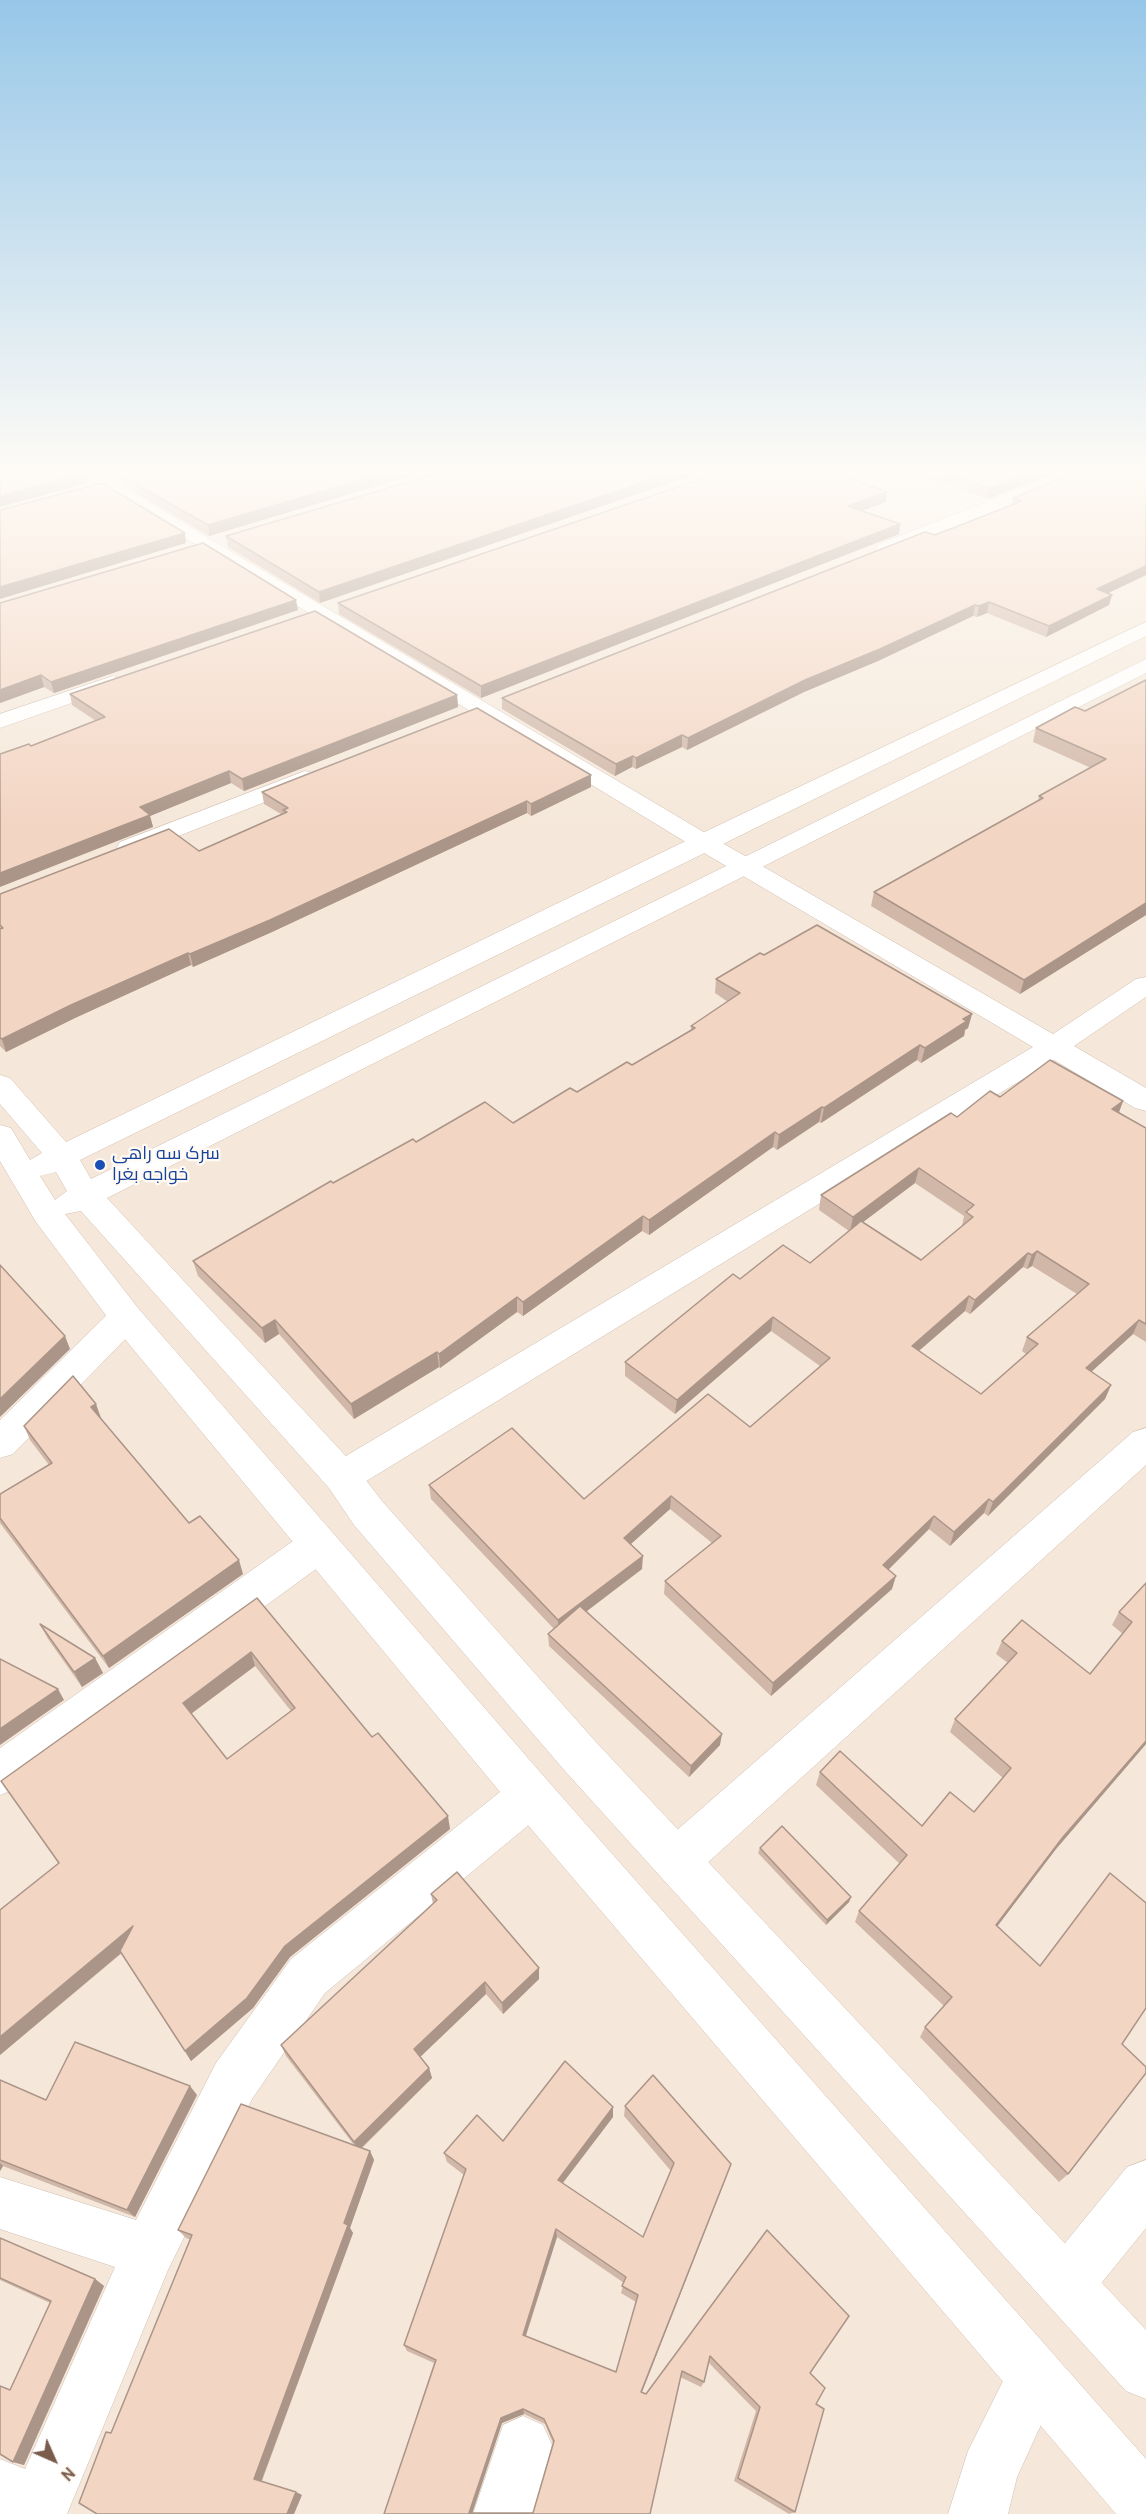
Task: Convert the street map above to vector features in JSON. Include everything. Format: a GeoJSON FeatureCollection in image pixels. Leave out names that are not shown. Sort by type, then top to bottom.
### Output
{"type":"FeatureCollection","features":[{"type":"Feature","properties":{"kind":"street"},"geometry":{"type":"LineString","coordinates":[[286,592],[703,842],[1146,1101]]}},
{"type":"Feature","properties":{"kind":"street"},"geometry":{"type":"LineString","coordinates":[[297,620],[341,604]]}},
{"type":"Feature","properties":{"kind":"street"},"geometry":{"type":"LineString","coordinates":[[26,1174],[1146,628]]}},
{"type":"Feature","properties":{"kind":"street"},"geometry":{"type":"LineString","coordinates":[[66,1205],[1146,666]]}},
{"type":"Feature","properties":{"kind":"street"},"geometry":{"type":"LineString","coordinates":[[0,721],[132,676]]}},
{"type":"Feature","properties":{"kind":"street"},"geometry":{"type":"LineString","coordinates":[[459,717],[503,700]]}},
{"type":"Feature","properties":{"kind":"street"},"geometry":{"type":"LineString","coordinates":[[109,855],[328,769]]}},
{"type":"Feature","properties":{"kind":"street"},"geometry":{"type":"LineString","coordinates":[[342,1477],[1054,1047],[1146,985]]}},
{"type":"Feature","properties":{"kind":"street"},"geometry":{"type":"LineString","coordinates":[[0,1085],[62,1157],[66,1205],[126,1317],[317,1546],[1146,2504]]}},
{"type":"Feature","properties":{"kind":"street"},"geometry":{"type":"LineString","coordinates":[[1,1137],[26,1174],[66,1205],[342,1477],[368,1513],[580,1756],[1146,2371]]}},
{"type":"Feature","properties":{"kind":"street"},"geometry":{"type":"LineString","coordinates":[[0,1443],[126,1317]]}},
{"type":"Feature","properties":{"kind":"street"},"geometry":{"type":"LineString","coordinates":[[677,1860],[1146,1443]]}},
{"type":"Feature","properties":{"kind":"street"},"geometry":{"type":"LineString","coordinates":[[0,1774],[317,1546]]}},
{"type":"Feature","properties":{"kind":"street"},"geometry":{"type":"LineString","coordinates":[[25,2503],[234,2081],[308,1976],[531,1795]]}},
{"type":"Feature","properties":{"kind":"street"},"geometry":{"type":"LineString","coordinates":[[1067,2283],[1146,2186]]}},
{"type":"Feature","properties":{"kind":"street"},"geometry":{"type":"LineString","coordinates":[[0,2203],[150,2251]]}},
{"type":"Feature","properties":{"kind":"street"},"geometry":{"type":"LineString","coordinates":[[978,2514],[989,2472],[1035,2377]]}},
{"type":"Feature","properties":{"kind":"street"},"geometry":{"type":"LineString","coordinates":[[503,2514],[523,2445]]}},
{"type":"Feature","properties":{"kind":"shaded area"},"geometry":{"type":"Polygon","coordinates":[[[0,592],[1146,592],[1146,2514],[0,2514],[0,592]]]}},
{"type":"Feature","properties":{"kind":"building"},"geometry":{"type":"Polygon","coordinates":[[[36,592],[283,592],[296,600],[51,682],[41,675],[0,690],[0,603],[36,592]]]}},
{"type":"Feature","properties":{"kind":"building"},"geometry":{"type":"Polygon","coordinates":[[[369,592],[723,592],[481,686],[338,603],[369,592]]]}},
{"type":"Feature","properties":{"kind":"building"},"geometry":{"type":"Polygon","coordinates":[[[771,592],[1105,592],[1112,595],[1049,626],[989,602],[979,606],[975,605],[880,649],[805,680],[688,738],[682,735],[636,758],[633,756],[616,764],[502,698],[771,592]]]}},
{"type":"Feature","properties":{"kind":"building"},"geometry":{"type":"Polygon","coordinates":[[[315,611],[457,695],[242,779],[229,771],[140,807],[150,815],[0,873],[0,754],[29,744],[31,746],[105,717],[70,694],[315,611]]]}},
{"type":"Feature","properties":{"kind":"building"},"geometry":{"type":"Polygon","coordinates":[[[1146,680],[1146,903],[1024,980],[874,892],[1043,798],[1039,796],[1106,759],[1036,728],[1075,707],[1085,711],[1146,680]]]}},
{"type":"Feature","properties":{"kind":"building"},"geometry":{"type":"Polygon","coordinates":[[[477,708],[591,775],[531,804],[527,801],[270,920],[188,953],[0,1038],[0,929],[3,928],[0,925],[0,894],[169,829],[199,851],[287,812],[283,810],[288,808],[262,792],[477,708]]]}},
{"type":"Feature","properties":{"kind":"building"},"geometry":{"type":"Polygon","coordinates":[[[817,925],[972,1014],[963,1019],[967,1021],[925,1048],[920,1045],[779,1135],[775,1132],[649,1220],[643,1216],[523,1302],[517,1297],[439,1354],[437,1352],[351,1404],[275,1320],[262,1328],[193,1261],[331,1181],[333,1183],[413,1139],[416,1142],[485,1102],[513,1123],[570,1088],[577,1092],[627,1062],[632,1065],[695,1028],[691,1026],[740,993],[716,979],[760,953],[764,955],[817,925]]]}},
{"type":"Feature","properties":{"kind":"building"},"geometry":{"type":"Polygon","coordinates":[[[1050,1060],[1123,1101],[1112,1109],[1146,1128],[1146,1324],[1139,1320],[1086,1368],[1111,1385],[993,1502],[989,1499],[954,1532],[934,1516],[883,1565],[896,1576],[773,1683],[665,1581],[721,1536],[671,1496],[624,1538],[643,1556],[558,1620],[429,1485],[512,1428],[584,1499],[708,1394],[750,1427],[830,1358],[773,1317],[677,1400],[625,1362],[733,1274],[740,1279],[783,1245],[810,1263],[861,1221],[921,1260],[973,1217],[966,1212],[974,1205],[919,1168],[853,1217],[821,1195],[951,1113],[957,1117],[990,1091],[1000,1097],[1050,1060]],[[1037,1251],[1032,1255],[1028,1253],[975,1300],[969,1296],[912,1346],[981,1394],[1038,1344],[1027,1337],[1089,1284],[1037,1251]]]}},
{"type":"Feature","properties":{"kind":"building"},"geometry":{"type":"Polygon","coordinates":[[[0,1265],[65,1336],[0,1399],[0,1265]]]}},
{"type":"Feature","properties":{"kind":"building"},"geometry":{"type":"Polygon","coordinates":[[[73,1376],[96,1404],[91,1407],[189,1523],[200,1516],[239,1560],[103,1656],[0,1518],[0,1494],[52,1463],[24,1426],[73,1376]]]}},
{"type":"Feature","properties":{"kind":"building"},"geometry":{"type":"Polygon","coordinates":[[[1146,1583],[1146,1741],[1063,1837],[996,1925],[1040,1966],[1110,1873],[1146,1903],[1146,2008],[1122,2044],[1146,2067],[1146,2073],[1068,2174],[925,2027],[952,1997],[859,1911],[907,1855],[820,1772],[840,1751],[922,1826],[950,1792],[974,1812],[1011,1768],[955,1719],[1017,1653],[1002,1641],[1022,1620],[1090,1674],[1132,1622],[1119,1612],[1146,1583]]]}},
{"type":"Feature","properties":{"kind":"building"},"geometry":{"type":"Polygon","coordinates":[[[257,1598],[372,1737],[378,1733],[448,1816],[285,1946],[247,1998],[185,2051],[120,1951],[133,1926],[0,2037],[0,1910],[59,1863],[1,1781],[257,1598]],[[251,1652],[183,1703],[227,1759],[295,1708],[251,1652]]]}},
{"type":"Feature","properties":{"kind":"building"},"geometry":{"type":"Polygon","coordinates":[[[580,1606],[722,1734],[691,1766],[548,1634],[580,1606]]]}},
{"type":"Feature","properties":{"kind":"building"},"geometry":{"type":"Polygon","coordinates":[[[40,1624],[95,1658],[74,1672],[40,1624]]]}},
{"type":"Feature","properties":{"kind":"building"},"geometry":{"type":"Polygon","coordinates":[[[0,1659],[58,1689],[0,1729],[0,1659]]]}},
{"type":"Feature","properties":{"kind":"building"},"geometry":{"type":"Polygon","coordinates":[[[782,1826],[851,1897],[827,1920],[760,1848],[782,1826]]]}},
{"type":"Feature","properties":{"kind":"building"},"geometry":{"type":"Polygon","coordinates":[[[457,1872],[539,1968],[502,2003],[485,1982],[414,2049],[429,2068],[354,2142],[281,2045],[437,1900],[431,1894],[457,1872]]]}},
{"type":"Feature","properties":{"kind":"building"},"geometry":{"type":"Polygon","coordinates":[[[75,2042],[190,2086],[127,2210],[0,2160],[0,2080],[46,2100],[75,2042]]]}},
{"type":"Feature","properties":{"kind":"building"},"geometry":{"type":"Polygon","coordinates":[[[565,2061],[613,2107],[558,2180],[643,2237],[674,2163],[625,2106],[653,2075],[731,2164],[641,2392],[646,2394],[767,2230],[849,2316],[810,2373],[825,2388],[816,2404],[824,2409],[795,2512],[738,2478],[760,2407],[710,2356],[704,2382],[682,2371],[650,2514],[384,2514],[436,2360],[404,2345],[466,2169],[444,2153],[477,2115],[503,2141],[565,2061]],[[556,2229],[523,2335],[616,2372],[638,2295],[622,2286],[626,2277],[556,2229]],[[523,2409],[501,2418],[469,2513],[533,2513],[554,2441],[544,2419],[523,2409]]]}},
{"type":"Feature","properties":{"kind":"building"},"geometry":{"type":"Polygon","coordinates":[[[241,2104],[370,2151],[344,2223],[348,2225],[254,2479],[296,2492],[287,2514],[97,2514],[79,2503],[106,2432],[111,2433],[192,2235],[178,2230],[241,2104]]]}},
{"type":"Feature","properties":{"kind":"building"},"geometry":{"type":"Polygon","coordinates":[[[0,2238],[95,2279],[13,2462],[0,2454],[0,2386],[10,2390],[51,2301],[0,2278],[0,2238]]]}},
{"type":"Feature","properties":{"kind":"place","name":"سرک سه راهی خواجه بغرا"},"geometry":{"type":"Point","coordinates":[100,1165]}}]}
